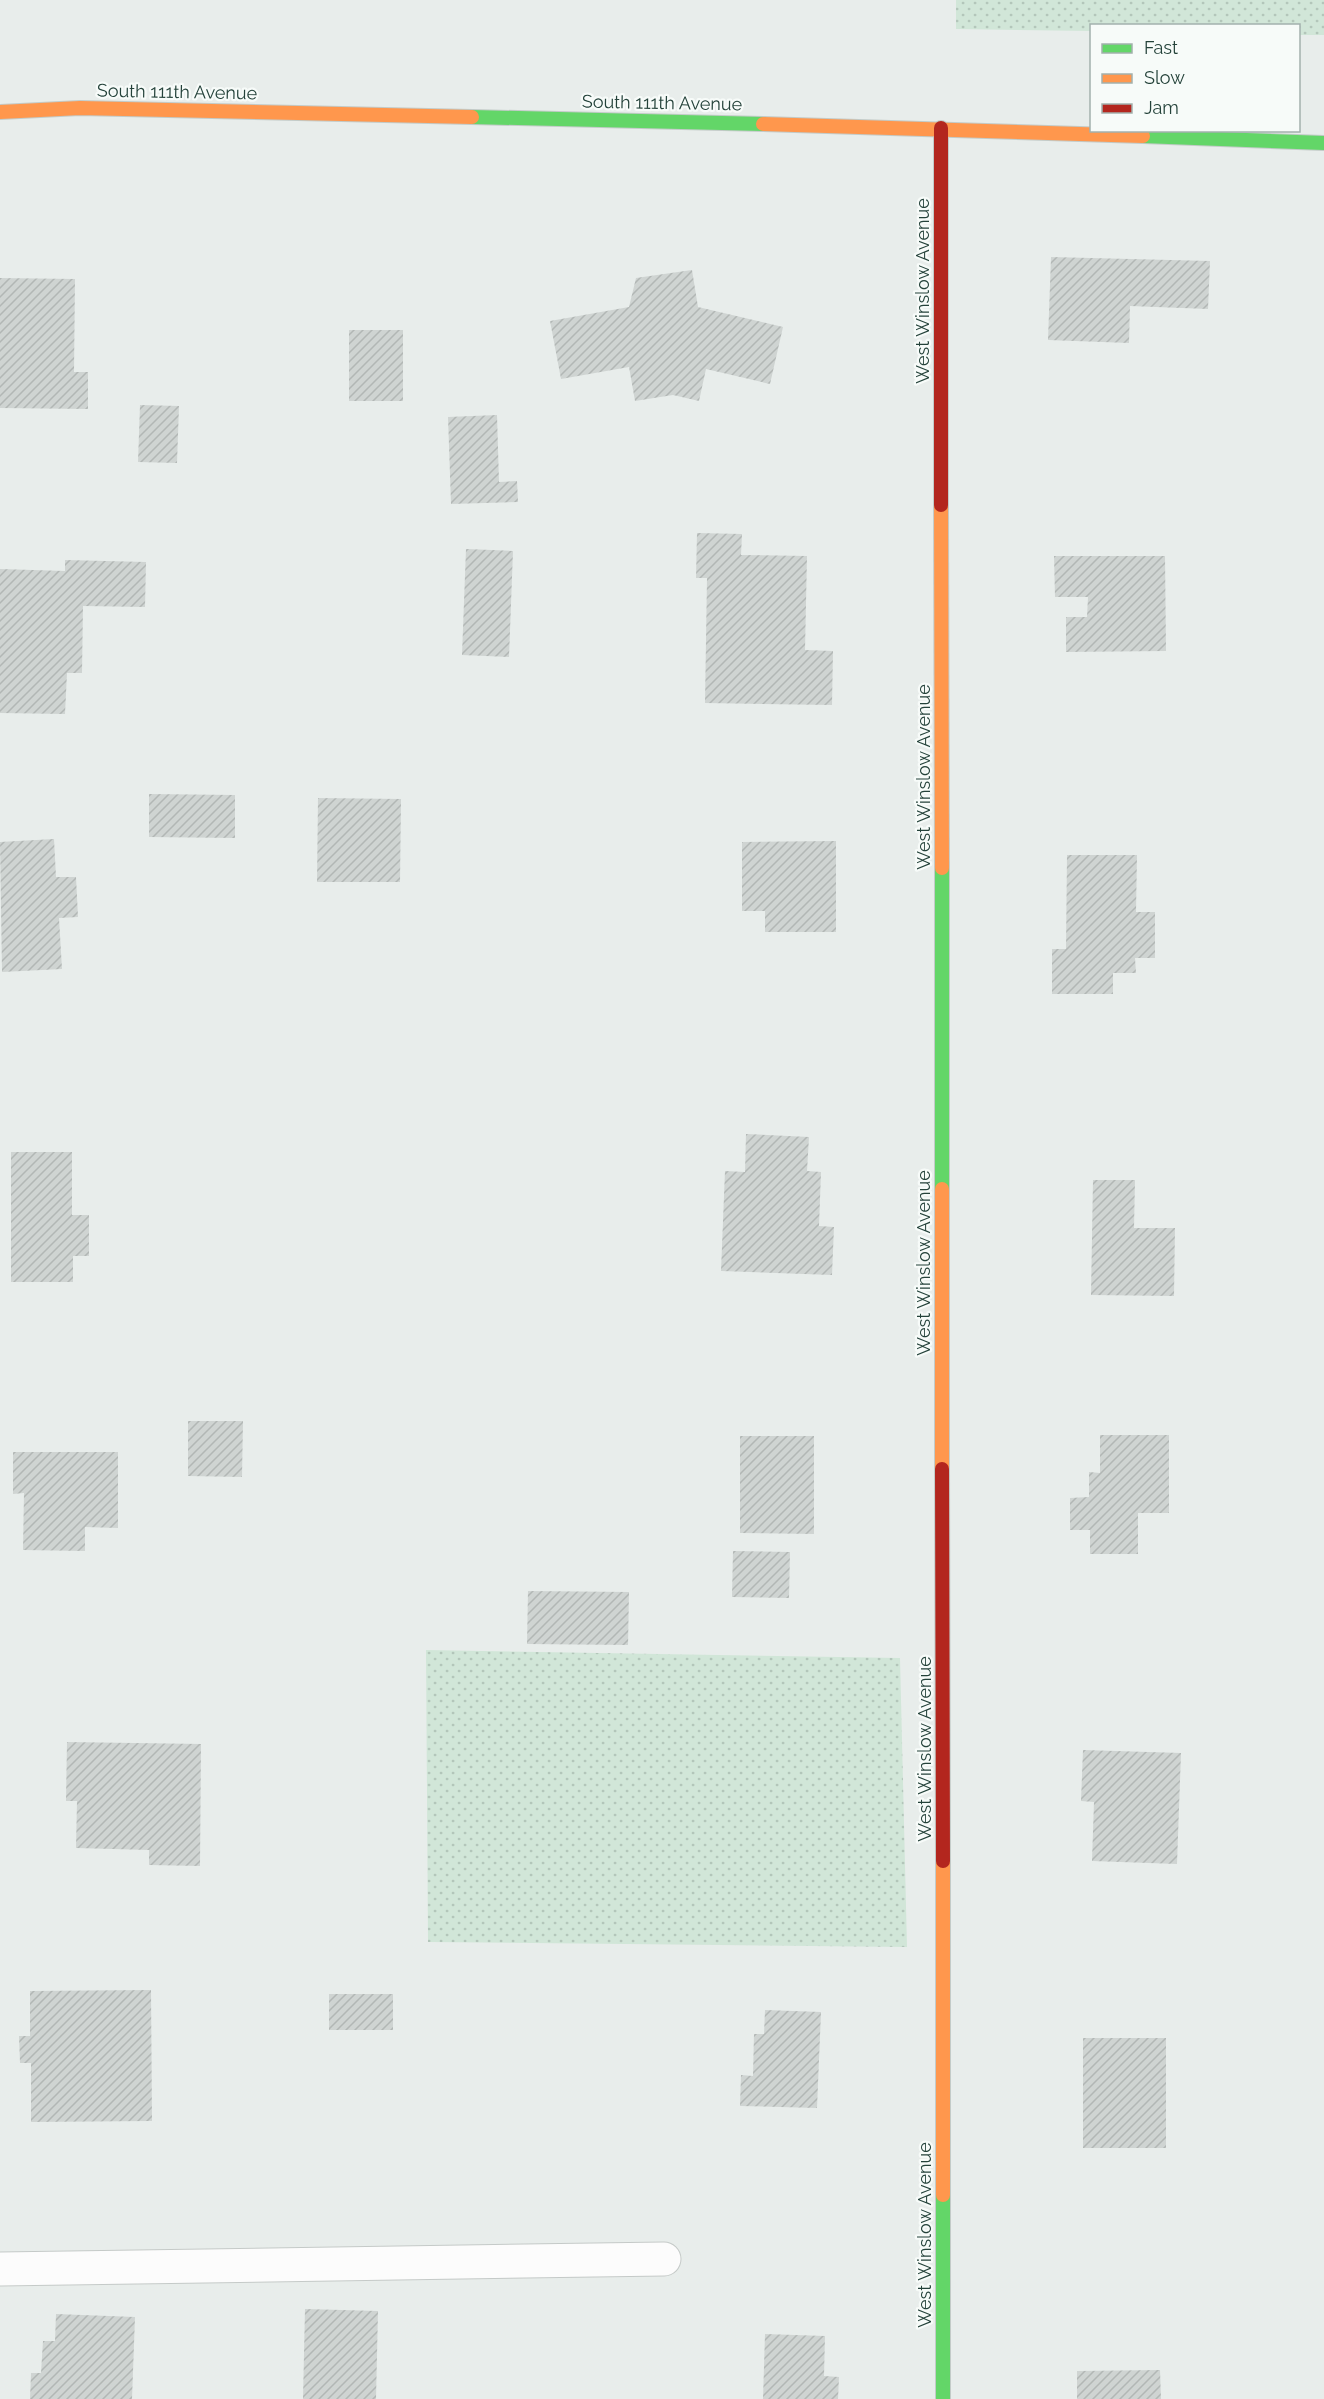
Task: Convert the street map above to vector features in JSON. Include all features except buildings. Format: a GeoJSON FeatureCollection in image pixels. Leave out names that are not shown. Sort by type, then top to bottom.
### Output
{"type":"FeatureCollection","features":[{"type":"Feature","properties":{"kind":"street","name":"South 111th Avenue"},"geometry":{"type":"LineString","coordinates":[[0,112],[80,108],[941,128],[1324,143]]}},
{"type":"Feature","properties":{"kind":"street","name":"West Winslow Avenue"},"geometry":{"type":"LineString","coordinates":[[941,128],[944,2399]]}},
{"type":"Feature","properties":{"kind":"street"},"geometry":{"type":"LineString","coordinates":[[0,2269],[664,2259]]}},
{"type":"Feature","properties":{"kind":"green space"},"geometry":{"type":"Polygon","coordinates":[[[956,0],[1324,0],[1324,35],[1300,35],[1300,24],[1090,24],[1090,31],[956,29],[956,0]]]}},
{"type":"Feature","properties":{"kind":"green space"},"geometry":{"type":"Polygon","coordinates":[[[426,1650],[900,1658],[907,1947],[428,1942],[426,1650]]]}},
{"type":"Feature","properties":{"kind":"traffic: fast"},"geometry":{"type":"LineString","coordinates":[[472,117],[763,124]]}},
{"type":"Feature","properties":{"kind":"traffic: fast"},"geometry":{"type":"LineString","coordinates":[[1143,136],[1324,143]]}},
{"type":"Feature","properties":{"kind":"traffic: fast"},"geometry":{"type":"LineString","coordinates":[[942,868],[942,1189]]}},
{"type":"Feature","properties":{"kind":"traffic: fast"},"geometry":{"type":"LineString","coordinates":[[943,2195],[943,2399]]}},
{"type":"Feature","properties":{"kind":"traffic: slow"},"geometry":{"type":"LineString","coordinates":[[0,112],[80,108],[472,117]]}},
{"type":"Feature","properties":{"kind":"traffic: slow"},"geometry":{"type":"LineString","coordinates":[[763,124],[1143,136]]}},
{"type":"Feature","properties":{"kind":"traffic: slow"},"geometry":{"type":"LineString","coordinates":[[941,505],[942,868]]}},
{"type":"Feature","properties":{"kind":"traffic: slow"},"geometry":{"type":"LineString","coordinates":[[942,1189],[942,1469]]}},
{"type":"Feature","properties":{"kind":"traffic: slow"},"geometry":{"type":"LineString","coordinates":[[943,1861],[943,2195]]}},
{"type":"Feature","properties":{"kind":"traffic: jam"},"geometry":{"type":"LineString","coordinates":[[941,128],[941,505]]}},
{"type":"Feature","properties":{"kind":"traffic: jam"},"geometry":{"type":"LineString","coordinates":[[942,1469],[943,1861]]}}]}
